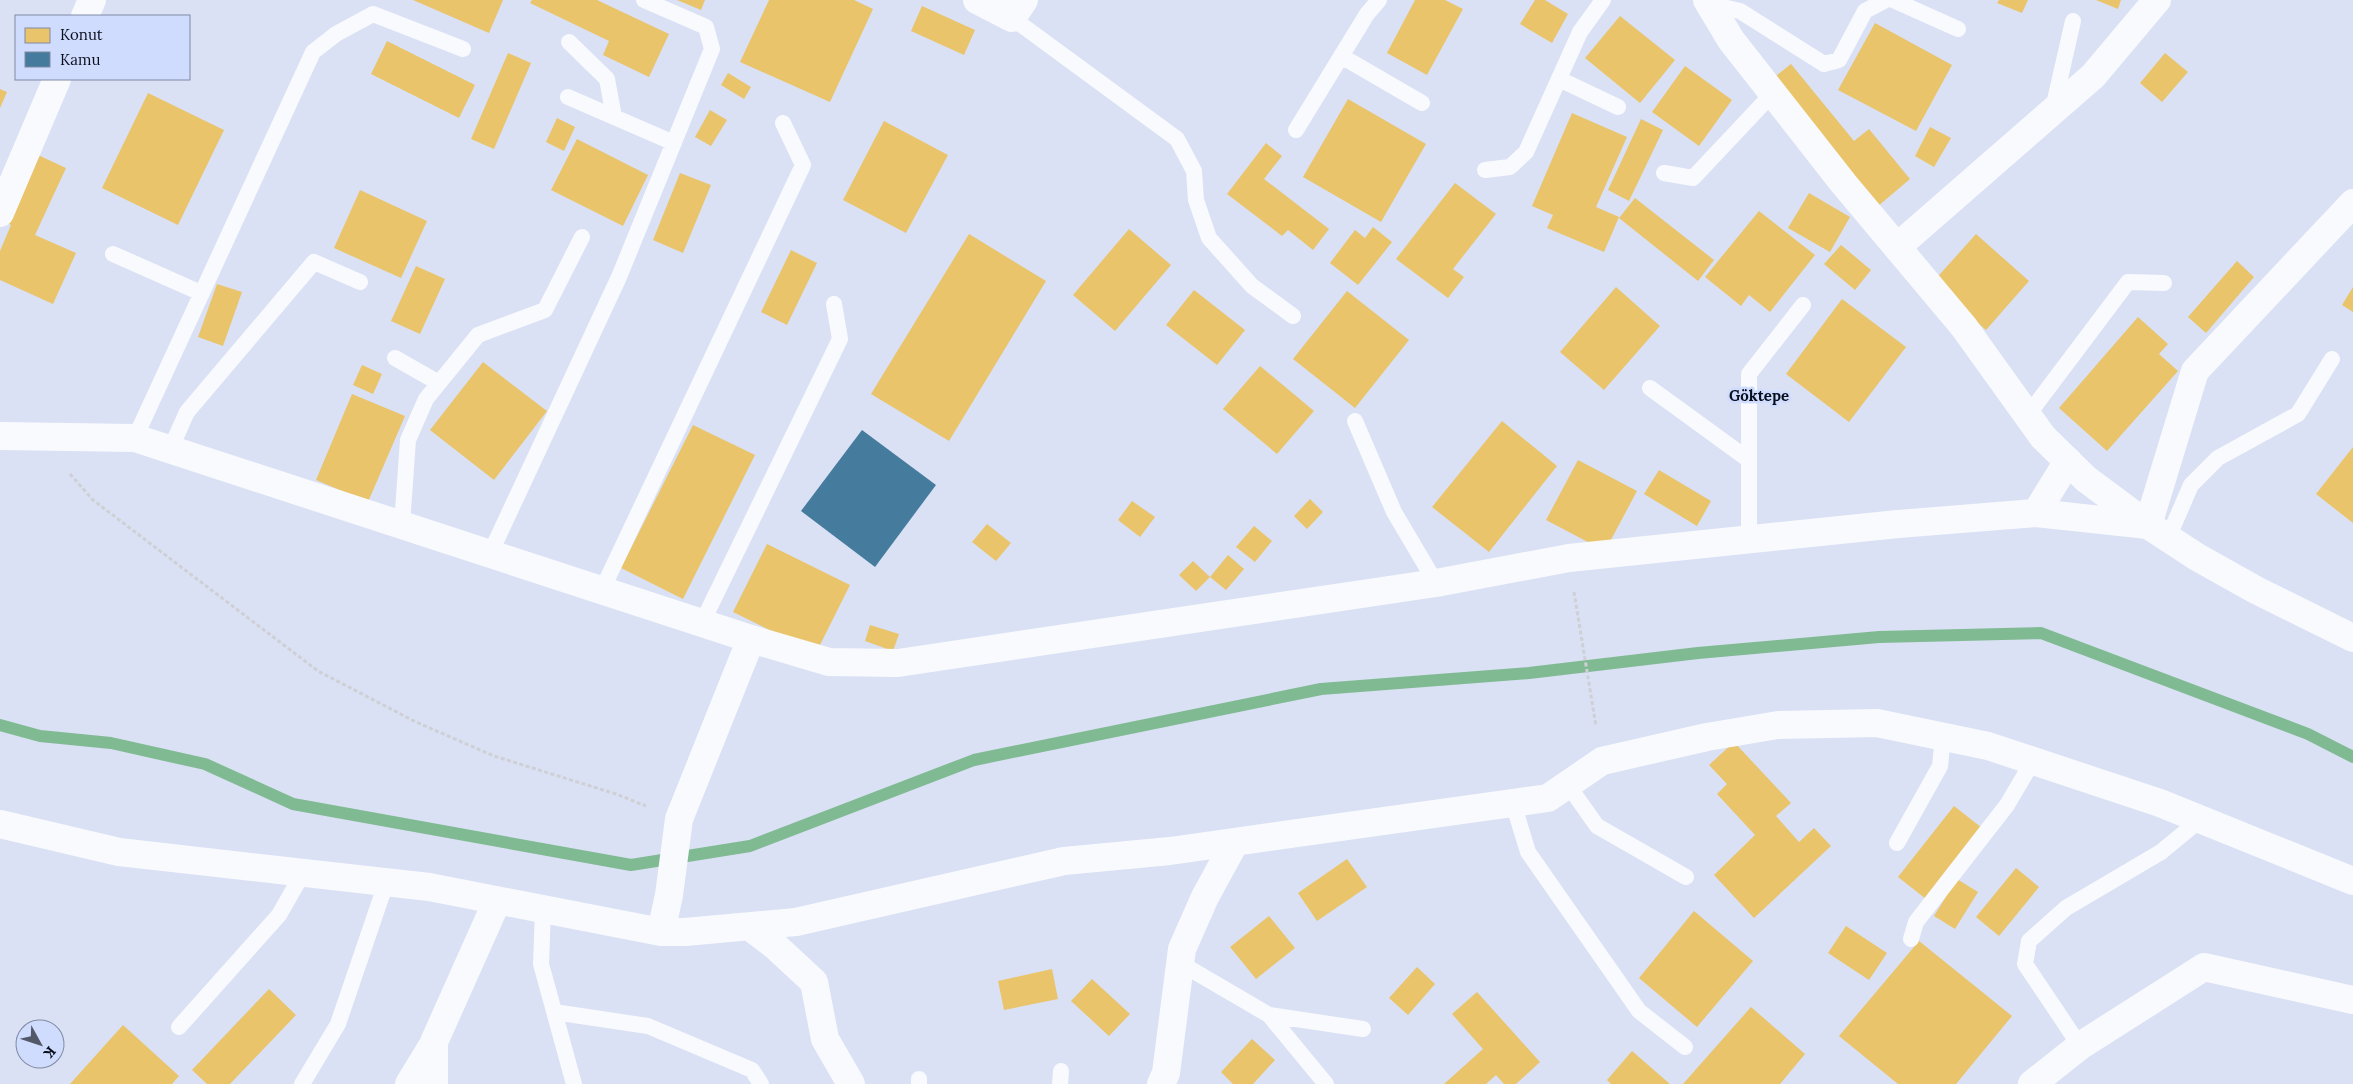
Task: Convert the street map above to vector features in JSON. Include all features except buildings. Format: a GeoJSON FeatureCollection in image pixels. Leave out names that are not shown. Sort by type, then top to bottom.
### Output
{"type":"FeatureCollection","features":[{"type":"Feature","properties":{"kind":"street"},"geometry":{"type":"LineString","coordinates":[[84,15],[92,0]]}},
{"type":"Feature","properties":{"kind":"street"},"geometry":{"type":"LineString","coordinates":[[978,0],[1018,9]]}},
{"type":"Feature","properties":{"kind":"street"},"geometry":{"type":"LineString","coordinates":[[1897,247],[2093,76],[2157,0]]}},
{"type":"Feature","properties":{"kind":"street"},"geometry":{"type":"LineString","coordinates":[[1709,2],[1731,40],[1897,247],[1964,327],[2044,437],[2086,479],[2158,531],[2256,590],[2353,638]]}},
{"type":"Feature","properties":{"kind":"street"},"geometry":{"type":"LineString","coordinates":[[0,213],[57,80]]}},
{"type":"Feature","properties":{"kind":"street"},"geometry":{"type":"LineString","coordinates":[[2158,531],[2195,371],[2350,214]]}},
{"type":"Feature","properties":{"kind":"street"},"geometry":{"type":"LineString","coordinates":[[0,436],[135,438],[751,639],[828,662],[898,663],[1436,583],[1569,558],[1749,541],[1898,524],[2036,513],[2158,531]]}},
{"type":"Feature","properties":{"kind":"street"},"geometry":{"type":"LineString","coordinates":[[2036,513],[2068,461]]}},
{"type":"Feature","properties":{"kind":"street"},"geometry":{"type":"LineString","coordinates":[[661,932],[669,895],[679,819],[751,639]]}},
{"type":"Feature","properties":{"kind":"street"},"geometry":{"type":"LineString","coordinates":[[0,824],[119,852],[429,887],[661,932],[685,932],[796,922],[1064,861],[1170,851],[1548,798],[1602,761],[1707,737],[1778,725],[1876,723],[1988,746],[2160,803],[2353,881]]}},
{"type":"Feature","properties":{"kind":"street"},"geometry":{"type":"LineString","coordinates":[[1169,1080],[1182,949],[1205,897],[1235,842]]}},
{"type":"Feature","properties":{"kind":"street"},"geometry":{"type":"LineString","coordinates":[[409,1084],[434,1042],[497,901]]}},
{"type":"Feature","properties":{"kind":"street"},"geometry":{"type":"LineString","coordinates":[[749,926],[774,945],[814,982],[825,1039],[851,1084]]}},
{"type":"Feature","properties":{"kind":"street"},"geometry":{"type":"LineString","coordinates":[[2032,1084],[2080,1046],[2204,967],[2353,1000]]}},
{"type":"Feature","properties":{"kind":"street"},"geometry":{"type":"LineString","coordinates":[[434,1042],[434,1084]]}},
{"type":"Feature","properties":{"kind":"lane"},"geometry":{"type":"LineString","coordinates":[[490,554],[620,277],[712,49],[706,27],[644,0]]}},
{"type":"Feature","properties":{"kind":"lane"},"geometry":{"type":"LineString","coordinates":[[1296,130],[1367,14],[1379,0]]}},
{"type":"Feature","properties":{"kind":"lane"},"geometry":{"type":"LineString","coordinates":[[1485,170],[1510,167],[1526,152],[1580,32],[1604,0]]}},
{"type":"Feature","properties":{"kind":"lane"},"geometry":{"type":"LineString","coordinates":[[1709,2],[1740,11],[1824,64],[1839,60],[1865,11],[1886,0]]}},
{"type":"Feature","properties":{"kind":"lane"},"geometry":{"type":"LineString","coordinates":[[1893,0],[1958,29]]}},
{"type":"Feature","properties":{"kind":"lane"},"geometry":{"type":"LineString","coordinates":[[1018,9],[1178,138],[1194,170],[1196,200],[1209,238],[1252,286],[1293,316]]}},
{"type":"Feature","properties":{"kind":"lane"},"geometry":{"type":"LineString","coordinates":[[135,438],[313,52],[336,34],[373,14],[463,49]]}},
{"type":"Feature","properties":{"kind":"lane"},"geometry":{"type":"LineString","coordinates":[[2052,112],[2074,22]]}},
{"type":"Feature","properties":{"kind":"lane"},"geometry":{"type":"LineString","coordinates":[[569,42],[607,79],[614,117]]}},
{"type":"Feature","properties":{"kind":"lane"},"geometry":{"type":"LineString","coordinates":[[1341,56],[1422,103]]}},
{"type":"Feature","properties":{"kind":"lane"},"geometry":{"type":"LineString","coordinates":[[1559,79],[1618,107]]}},
{"type":"Feature","properties":{"kind":"lane"},"geometry":{"type":"LineString","coordinates":[[1664,173],[1693,178],[1773,94]]}},
{"type":"Feature","properties":{"kind":"lane"},"geometry":{"type":"LineString","coordinates":[[568,97],[674,143]]}},
{"type":"Feature","properties":{"kind":"lane"},"geometry":{"type":"LineString","coordinates":[[602,590],[803,165],[783,122]]}},
{"type":"Feature","properties":{"kind":"lane"},"geometry":{"type":"LineString","coordinates":[[402,525],[408,440],[426,399],[478,334],[545,310],[582,237]]}},
{"type":"Feature","properties":{"kind":"lane"},"geometry":{"type":"LineString","coordinates":[[113,254],[201,293]]}},
{"type":"Feature","properties":{"kind":"lane"},"geometry":{"type":"LineString","coordinates":[[170,450],[187,412],[314,262],[360,282]]}},
{"type":"Feature","properties":{"kind":"lane"},"geometry":{"type":"LineString","coordinates":[[2028,415],[2128,282],[2164,283]]}},
{"type":"Feature","properties":{"kind":"lane"},"geometry":{"type":"LineString","coordinates":[[702,623],[840,339],[834,304]]}},
{"type":"Feature","properties":{"kind":"lane"},"geometry":{"type":"LineString","coordinates":[[1749,541],[1748,374],[1803,305]]}},
{"type":"Feature","properties":{"kind":"lane"},"geometry":{"type":"LineString","coordinates":[[395,358],[439,383]]}},
{"type":"Feature","properties":{"kind":"lane"},"geometry":{"type":"LineString","coordinates":[[2158,531],[2191,485],[2218,458],[2298,414],[2332,359]]}},
{"type":"Feature","properties":{"kind":"lane"},"geometry":{"type":"LineString","coordinates":[[1650,388],[1749,460]]}},
{"type":"Feature","properties":{"kind":"lane"},"geometry":{"type":"LineString","coordinates":[[1355,421],[1394,512],[1436,583]]}},
{"type":"Feature","properties":{"kind":"lane"},"geometry":{"type":"LineString","coordinates":[[1898,843],[1940,766],[1943,737]]}},
{"type":"Feature","properties":{"kind":"lane"},"geometry":{"type":"LineString","coordinates":[[1912,939],[1916,922],[2007,805],[2033,761]]}},
{"type":"Feature","properties":{"kind":"lane"},"geometry":{"type":"LineString","coordinates":[[1568,784],[1598,826],[1686,877]]}},
{"type":"Feature","properties":{"kind":"lane"},"geometry":{"type":"LineString","coordinates":[[1513,803],[1528,852],[1639,1011],[1685,1047]]}},
{"type":"Feature","properties":{"kind":"lane"},"geometry":{"type":"LineString","coordinates":[[2080,1046],[2025,964],[2029,940],[2066,908],[2161,852],[2201,819]]}},
{"type":"Feature","properties":{"kind":"lane"},"geometry":{"type":"LineString","coordinates":[[179,1027],[279,915],[303,873]]}},
{"type":"Feature","properties":{"kind":"lane"},"geometry":{"type":"LineString","coordinates":[[302,1084],[338,1024],[386,883]]}},
{"type":"Feature","properties":{"kind":"lane"},"geometry":{"type":"LineString","coordinates":[[542,910],[541,964],[574,1084]]}},
{"type":"Feature","properties":{"kind":"lane"},"geometry":{"type":"LineString","coordinates":[[1180,964],[1270,1015],[1363,1029]]}},
{"type":"Feature","properties":{"kind":"lane"},"geometry":{"type":"LineString","coordinates":[[554,1012],[648,1026],[752,1070],[761,1084]]}},
{"type":"Feature","properties":{"kind":"lane"},"geometry":{"type":"LineString","coordinates":[[1270,1015],[1326,1084]]}},
{"type":"Feature","properties":{"kind":"path"},"geometry":{"type":"LineString","coordinates":[[65,437],[67,472],[93,500],[318,671],[416,722],[494,756],[616,794],[679,819]]}},
{"type":"Feature","properties":{"kind":"path"},"geometry":{"type":"LineString","coordinates":[[1569,558],[1602,761]]}},
{"type":"Feature","properties":{"kind":"waterway"},"geometry":{"type":"LineString","coordinates":[[0,725],[40,736],[111,743],[205,764],[293,804],[631,865],[750,846],[974,760],[1321,689],[1529,673],[1698,653],[1879,637],[2041,633],[2308,734],[2353,757]]}},
{"type":"Feature","properties":{"kind":"district","name":"Göktepe"},"geometry":{"type":"Point","coordinates":[1759,396]}}]}
